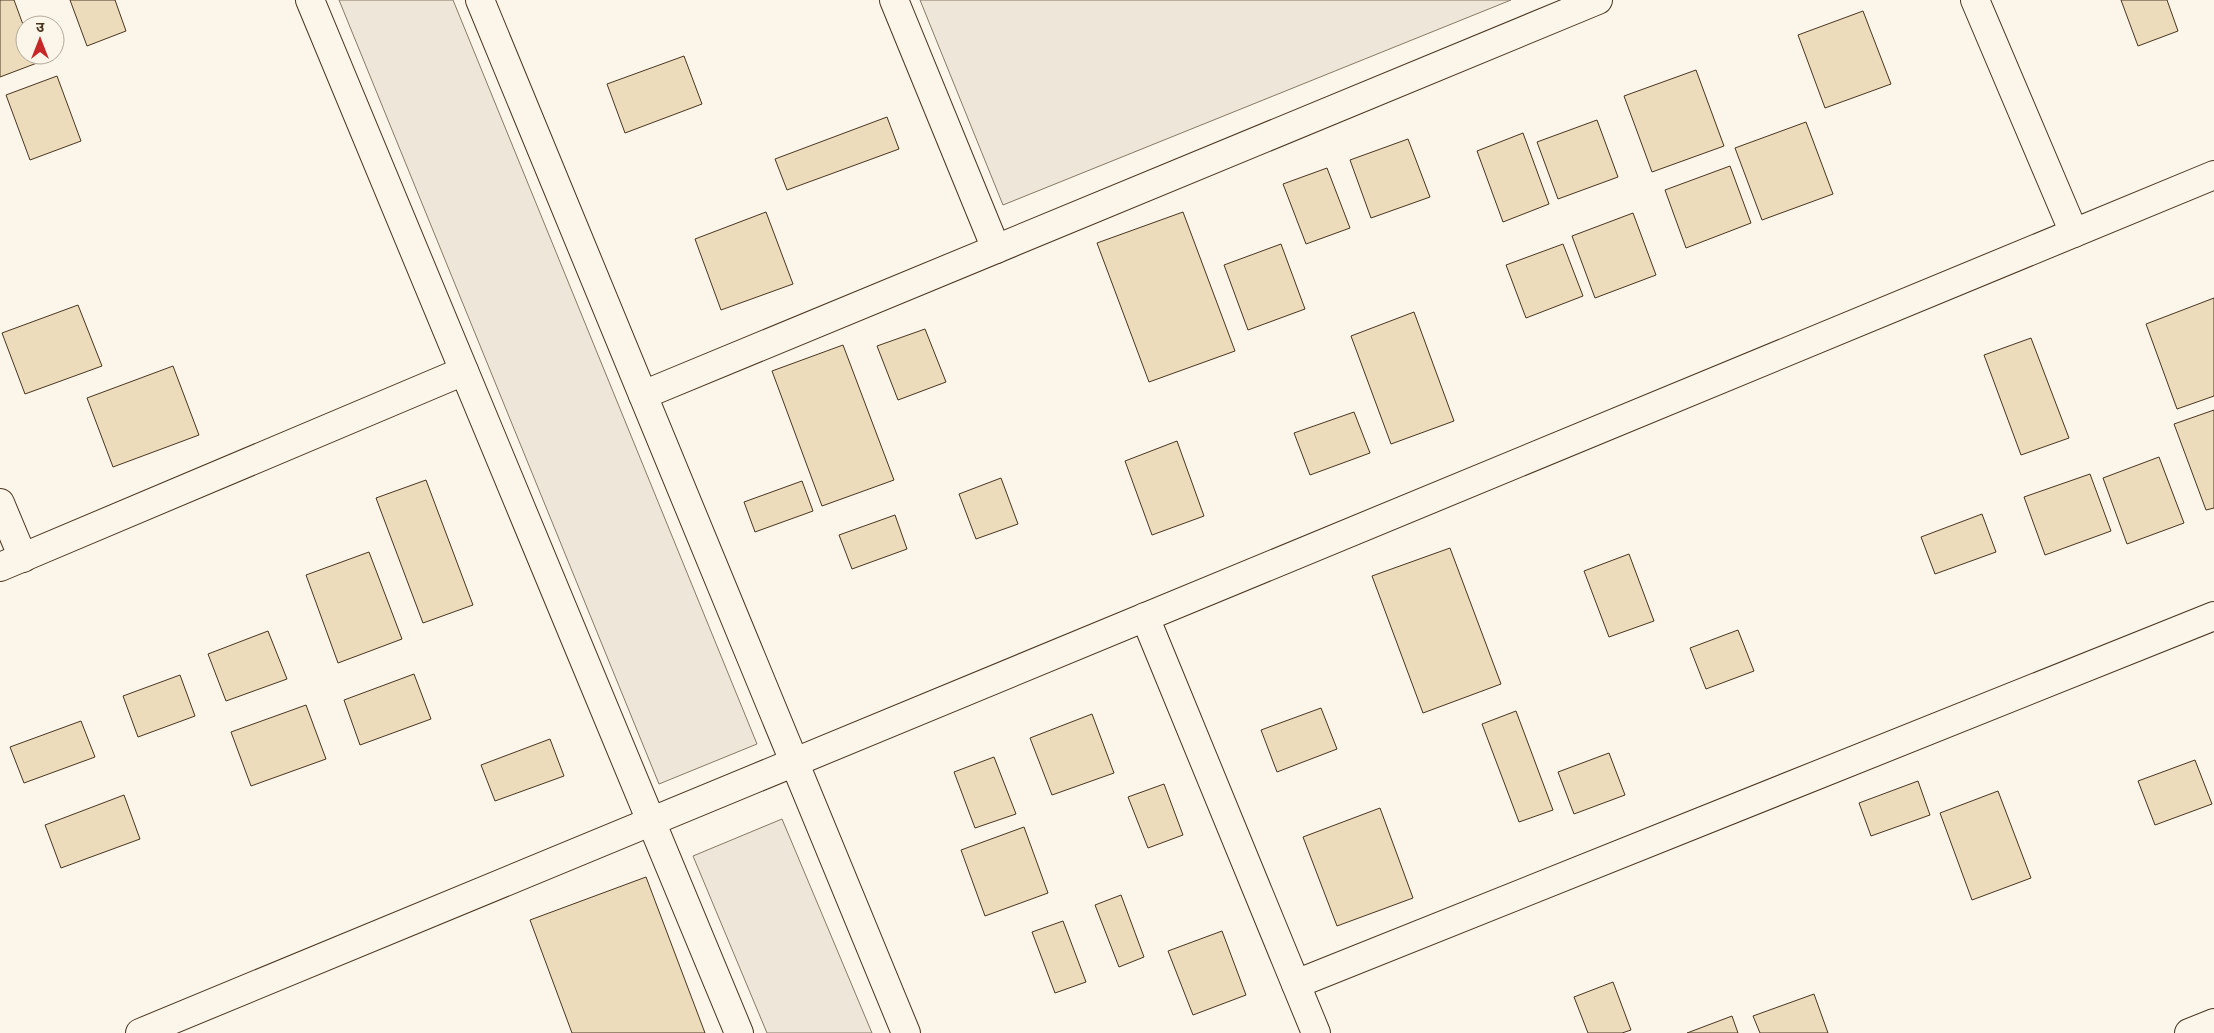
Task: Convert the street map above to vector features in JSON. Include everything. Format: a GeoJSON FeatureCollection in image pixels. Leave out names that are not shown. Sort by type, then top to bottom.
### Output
{"type":"FeatureCollection","features":[{"type":"Feature","properties":{"kind":"street"},"geometry":{"type":"LineString","coordinates":[[310,0],[739,1033]]}},
{"type":"Feature","properties":{"kind":"street"},"geometry":{"type":"LineString","coordinates":[[480,0],[906,1033]]}},
{"type":"Feature","properties":{"kind":"street"},"geometry":{"type":"LineString","coordinates":[[894,0],[996,248]]}},
{"type":"Feature","properties":{"kind":"street"},"geometry":{"type":"LineString","coordinates":[[643,395],[1598,0]]}},
{"type":"Feature","properties":{"kind":"street"},"geometry":{"type":"LineString","coordinates":[[1975,0],[2074,233]]}},
{"type":"Feature","properties":{"kind":"street"},"geometry":{"type":"LineString","coordinates":[[140,1033],[2214,175]]}},
{"type":"Feature","properties":{"kind":"street"},"geometry":{"type":"LineString","coordinates":[[0,503],[12,562],[464,371]]}},
{"type":"Feature","properties":{"kind":"street"},"geometry":{"type":"LineString","coordinates":[[1296,984],[2214,616]]}},
{"type":"Feature","properties":{"kind":"street"},"geometry":{"type":"LineString","coordinates":[[1145,617],[1316,1033]]}},
{"type":"Feature","properties":{"kind":"street"},"geometry":{"type":"LineString","coordinates":[[2189,1033],[2214,1023]]}},
{"type":"Feature","properties":{"kind":"shaded area"},"geometry":{"type":"Polygon","coordinates":[[[339,0],[453,0],[757,744],[659,784],[339,0]]]}},
{"type":"Feature","properties":{"kind":"shaded area"},"geometry":{"type":"Polygon","coordinates":[[[920,0],[1511,0],[1003,205],[920,0]]]}},
{"type":"Feature","properties":{"kind":"shaded area"},"geometry":{"type":"Polygon","coordinates":[[[782,819],[872,1033],[767,1033],[693,856],[782,819]]]}},
{"type":"Feature","properties":{"kind":"building"},"geometry":{"type":"Polygon","coordinates":[[[0,0],[14,0],[20,15],[15,15],[15,65],[32,65],[0,77],[0,0]]]}},
{"type":"Feature","properties":{"kind":"building"},"geometry":{"type":"Polygon","coordinates":[[[70,0],[115,0],[126,31],[87,46],[70,0]]]}},
{"type":"Feature","properties":{"kind":"building"},"geometry":{"type":"Polygon","coordinates":[[[2121,0],[2167,0],[2178,31],[2138,46],[2121,0]]]}},
{"type":"Feature","properties":{"kind":"building"},"geometry":{"type":"Polygon","coordinates":[[[1863,11],[1891,84],[1825,108],[1798,35],[1863,11]]]}},
{"type":"Feature","properties":{"kind":"building"},"geometry":{"type":"Polygon","coordinates":[[[684,56],[702,104],[625,133],[607,84],[684,56]]]}},
{"type":"Feature","properties":{"kind":"building"},"geometry":{"type":"Polygon","coordinates":[[[1696,70],[1724,146],[1652,172],[1624,96],[1696,70]]]}},
{"type":"Feature","properties":{"kind":"building"},"geometry":{"type":"Polygon","coordinates":[[[57,76],[81,141],[30,160],[6,95],[57,76]]]}},
{"type":"Feature","properties":{"kind":"building"},"geometry":{"type":"Polygon","coordinates":[[[887,117],[899,149],[787,190],[775,159],[887,117]]]}},
{"type":"Feature","properties":{"kind":"building"},"geometry":{"type":"Polygon","coordinates":[[[1597,120],[1618,177],[1558,199],[1537,142],[1597,120]]]}},
{"type":"Feature","properties":{"kind":"building"},"geometry":{"type":"Polygon","coordinates":[[[1806,122],[1833,194],[1762,220],[1735,148],[1806,122]]]}},
{"type":"Feature","properties":{"kind":"building"},"geometry":{"type":"Polygon","coordinates":[[[1523,133],[1549,204],[1503,222],[1477,151],[1523,133]]]}},
{"type":"Feature","properties":{"kind":"building"},"geometry":{"type":"Polygon","coordinates":[[[1408,139],[1430,197],[1371,218],[1350,160],[1408,139]]]}},
{"type":"Feature","properties":{"kind":"building"},"geometry":{"type":"Polygon","coordinates":[[[1730,166],[1751,223],[1686,248],[1665,190],[1730,166]]]}},
{"type":"Feature","properties":{"kind":"building"},"geometry":{"type":"Polygon","coordinates":[[[1327,168],[1350,228],[1306,244],[1283,184],[1327,168]]]}},
{"type":"Feature","properties":{"kind":"building"},"geometry":{"type":"Polygon","coordinates":[[[766,212],[793,284],[721,310],[695,239],[766,212]]]}},
{"type":"Feature","properties":{"kind":"building"},"geometry":{"type":"Polygon","coordinates":[[[1183,212],[1235,351],[1149,382],[1097,243],[1183,212]]]}},
{"type":"Feature","properties":{"kind":"building"},"geometry":{"type":"Polygon","coordinates":[[[1633,213],[1656,275],[1595,298],[1572,236],[1633,213]]]}},
{"type":"Feature","properties":{"kind":"building"},"geometry":{"type":"Polygon","coordinates":[[[1281,244],[1305,309],[1248,330],[1224,265],[1281,244]]]}},
{"type":"Feature","properties":{"kind":"building"},"geometry":{"type":"Polygon","coordinates":[[[1563,244],[1583,296],[1526,318],[1506,265],[1563,244]]]}},
{"type":"Feature","properties":{"kind":"building"},"geometry":{"type":"Polygon","coordinates":[[[2214,298],[2214,396],[2177,409],[2146,324],[2214,298]]]}},
{"type":"Feature","properties":{"kind":"building"},"geometry":{"type":"Polygon","coordinates":[[[78,305],[102,366],[25,394],[2,333],[78,305]]]}},
{"type":"Feature","properties":{"kind":"building"},"geometry":{"type":"Polygon","coordinates":[[[1414,312],[1454,421],[1391,444],[1351,336],[1414,312]]]}},
{"type":"Feature","properties":{"kind":"building"},"geometry":{"type":"Polygon","coordinates":[[[925,329],[946,382],[898,400],[877,346],[925,329]]]}},
{"type":"Feature","properties":{"kind":"building"},"geometry":{"type":"Polygon","coordinates":[[[2031,338],[2069,438],[2021,455],[1984,355],[2031,338]]]}},
{"type":"Feature","properties":{"kind":"building"},"geometry":{"type":"Polygon","coordinates":[[[843,345],[894,480],[822,506],[772,371],[843,345]]]}},
{"type":"Feature","properties":{"kind":"building"},"geometry":{"type":"Polygon","coordinates":[[[173,366],[199,435],[113,467],[87,398],[173,366]]]}},
{"type":"Feature","properties":{"kind":"building"},"geometry":{"type":"Polygon","coordinates":[[[2214,410],[2214,508],[2206,510],[2174,424],[2214,410]]]}},
{"type":"Feature","properties":{"kind":"building"},"geometry":{"type":"Polygon","coordinates":[[[1354,412],[1370,453],[1310,475],[1294,433],[1354,412]]]}},
{"type":"Feature","properties":{"kind":"building"},"geometry":{"type":"Polygon","coordinates":[[[1177,441],[1204,516],[1152,535],[1125,461],[1177,441]]]}},
{"type":"Feature","properties":{"kind":"building"},"geometry":{"type":"Polygon","coordinates":[[[2159,457],[2184,523],[2127,544],[2103,478],[2159,457]]]}},
{"type":"Feature","properties":{"kind":"building"},"geometry":{"type":"Polygon","coordinates":[[[2090,474],[2111,531],[2045,555],[2024,497],[2090,474]]]}},
{"type":"Feature","properties":{"kind":"building"},"geometry":{"type":"Polygon","coordinates":[[[1001,478],[1018,524],[976,539],[959,494],[1001,478]]]}},
{"type":"Feature","properties":{"kind":"building"},"geometry":{"type":"Polygon","coordinates":[[[426,480],[473,605],[423,623],[376,498],[426,480]]]}},
{"type":"Feature","properties":{"kind":"building"},"geometry":{"type":"Polygon","coordinates":[[[802,481],[813,511],[755,532],[744,502],[802,481]]]}},
{"type":"Feature","properties":{"kind":"building"},"geometry":{"type":"Polygon","coordinates":[[[1982,514],[1996,552],[1935,574],[1921,537],[1982,514]]]}},
{"type":"Feature","properties":{"kind":"building"},"geometry":{"type":"Polygon","coordinates":[[[895,515],[907,549],[852,569],[839,535],[895,515]]]}},
{"type":"Feature","properties":{"kind":"building"},"geometry":{"type":"Polygon","coordinates":[[[1450,548],[1501,684],[1423,713],[1372,576],[1450,548]]]}},
{"type":"Feature","properties":{"kind":"building"},"geometry":{"type":"Polygon","coordinates":[[[369,552],[402,639],[338,663],[306,575],[369,552]]]}},
{"type":"Feature","properties":{"kind":"building"},"geometry":{"type":"Polygon","coordinates":[[[1629,554],[1654,621],[1609,637],[1584,571],[1629,554]]]}},
{"type":"Feature","properties":{"kind":"building"},"geometry":{"type":"Polygon","coordinates":[[[1738,630],[1754,671],[1706,689],[1690,648],[1738,630]]]}},
{"type":"Feature","properties":{"kind":"building"},"geometry":{"type":"Polygon","coordinates":[[[268,631],[287,679],[226,701],[208,654],[268,631]]]}},
{"type":"Feature","properties":{"kind":"building"},"geometry":{"type":"Polygon","coordinates":[[[414,674],[431,719],[360,745],[344,700],[414,674]]]}},
{"type":"Feature","properties":{"kind":"building"},"geometry":{"type":"Polygon","coordinates":[[[180,675],[195,716],[138,737],[123,696],[180,675]]]}},
{"type":"Feature","properties":{"kind":"building"},"geometry":{"type":"Polygon","coordinates":[[[306,705],[326,759],[251,786],[231,732],[306,705]]]}},
{"type":"Feature","properties":{"kind":"building"},"geometry":{"type":"Polygon","coordinates":[[[1321,708],[1337,749],[1277,772],[1261,730],[1321,708]]]}},
{"type":"Feature","properties":{"kind":"building"},"geometry":{"type":"Polygon","coordinates":[[[1516,711],[1553,810],[1519,822],[1482,724],[1516,711]]]}},
{"type":"Feature","properties":{"kind":"building"},"geometry":{"type":"Polygon","coordinates":[[[1092,714],[1114,773],[1052,795],[1030,738],[1092,714]]]}},
{"type":"Feature","properties":{"kind":"building"},"geometry":{"type":"Polygon","coordinates":[[[81,721],[95,757],[24,783],[10,747],[81,721]]]}},
{"type":"Feature","properties":{"kind":"building"},"geometry":{"type":"Polygon","coordinates":[[[550,739],[564,776],[495,801],[481,765],[550,739]]]}},
{"type":"Feature","properties":{"kind":"building"},"geometry":{"type":"Polygon","coordinates":[[[1609,753],[1625,795],[1574,814],[1558,772],[1609,753]]]}},
{"type":"Feature","properties":{"kind":"building"},"geometry":{"type":"Polygon","coordinates":[[[994,757],[1016,814],[975,828],[954,772],[994,757]]]}},
{"type":"Feature","properties":{"kind":"building"},"geometry":{"type":"Polygon","coordinates":[[[2195,760],[2212,804],[2155,825],[2138,781],[2195,760]]]}},
{"type":"Feature","properties":{"kind":"building"},"geometry":{"type":"Polygon","coordinates":[[[1918,781],[1930,815],[1871,836],[1859,803],[1918,781]]]}},
{"type":"Feature","properties":{"kind":"building"},"geometry":{"type":"Polygon","coordinates":[[[1164,784],[1183,835],[1148,848],[1128,797],[1164,784]]]}},
{"type":"Feature","properties":{"kind":"building"},"geometry":{"type":"Polygon","coordinates":[[[1998,791],[2031,878],[1972,900],[1940,813],[1998,791]]]}},
{"type":"Feature","properties":{"kind":"building"},"geometry":{"type":"Polygon","coordinates":[[[124,795],[140,839],[61,868],[45,825],[124,795]]]}},
{"type":"Feature","properties":{"kind":"building"},"geometry":{"type":"Polygon","coordinates":[[[1380,808],[1413,898],[1337,926],[1303,837],[1380,808]]]}},
{"type":"Feature","properties":{"kind":"building"},"geometry":{"type":"Polygon","coordinates":[[[1024,827],[1048,893],[985,916],[961,850],[1024,827]]]}},
{"type":"Feature","properties":{"kind":"building"},"geometry":{"type":"Polygon","coordinates":[[[646,877],[705,1033],[572,1033],[530,920],[646,877]]]}},
{"type":"Feature","properties":{"kind":"building"},"geometry":{"type":"Polygon","coordinates":[[[1121,895],[1144,957],[1119,967],[1095,905],[1121,895]]]}},
{"type":"Feature","properties":{"kind":"building"},"geometry":{"type":"Polygon","coordinates":[[[1063,921],[1086,982],[1055,993],[1032,932],[1063,921]]]}},
{"type":"Feature","properties":{"kind":"building"},"geometry":{"type":"Polygon","coordinates":[[[1222,931],[1246,995],[1193,1015],[1168,951],[1222,931]]]}},
{"type":"Feature","properties":{"kind":"building"},"geometry":{"type":"Polygon","coordinates":[[[1613,982],[1631,1030],[1622,1033],[1588,1033],[1574,997],[1613,982]]]}},
{"type":"Feature","properties":{"kind":"building"},"geometry":{"type":"Polygon","coordinates":[[[1814,994],[1828,1033],[1760,1033],[1753,1016],[1814,994]]]}},
{"type":"Feature","properties":{"kind":"building"},"geometry":{"type":"Polygon","coordinates":[[[1732,1016],[1738,1033],[1687,1033],[1732,1016]]]}}]}
